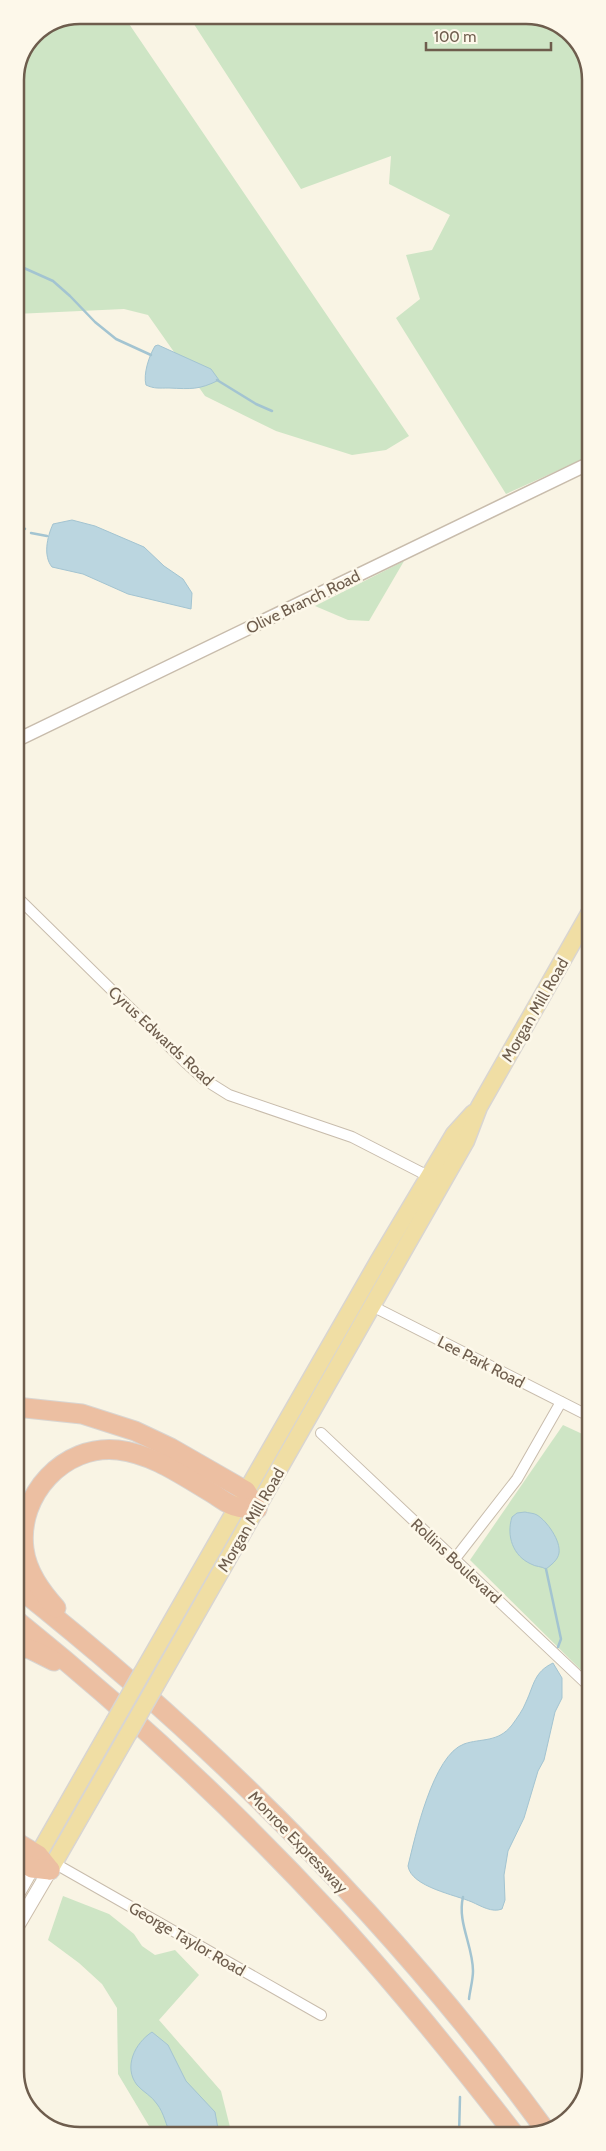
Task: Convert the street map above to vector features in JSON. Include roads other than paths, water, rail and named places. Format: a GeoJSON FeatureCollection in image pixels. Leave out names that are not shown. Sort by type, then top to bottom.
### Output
{"type":"FeatureCollection","features":[{"type":"Feature","properties":{"kind":"highway"},"geometry":{"type":"LineString","coordinates":[[24,1408],[64,1411],[118,1424],[159,1442],[257,1508]]}},
{"type":"Feature","properties":{"kind":"highway"},"geometry":{"type":"LineString","coordinates":[[106,1660],[50,1600],[37,1584],[29,1567],[24,1549],[24,1528],[32,1498],[44,1480],[61,1465],[79,1456],[99,1450],[120,1450],[140,1455],[241,1499]]}},
{"type":"Feature","properties":{"kind":"highway","name":"Monroe Expressway"},"geometry":{"type":"LineString","coordinates":[[24,1593],[106,1660],[233,1776],[353,1899],[466,2029],[541,2125]]}},
{"type":"Feature","properties":{"kind":"highway","name":"Monroe Expressway"},"geometry":{"type":"LineString","coordinates":[[24,1627],[110,1699],[214,1795],[334,1917],[415,2010],[509,2127]]}},
{"type":"Feature","properties":{"kind":"highway"},"geometry":{"type":"LineString","coordinates":[[24,1648],[50,1659],[110,1699]]}},
{"type":"Feature","properties":{"kind":"highway"},"geometry":{"type":"LineString","coordinates":[[24,1849],[43,1864]]}},
{"type":"Feature","properties":{"kind":"highway"},"geometry":{"type":"LineString","coordinates":[[24,1860],[43,1864]]}},
{"type":"Feature","properties":{"kind":"main road","name":"Morgan Mill Road"},"geometry":{"type":"LineString","coordinates":[[24,1887],[43,1864],[128,1734],[372,1306],[435,1180],[454,1134],[479,1107],[582,926]]}},
{"type":"Feature","properties":{"kind":"main road","name":"Morgan Mill Road"},"geometry":{"type":"LineString","coordinates":[[24,1909],[43,1864],[114,1722],[379,1260],[435,1180]]}},
{"type":"Feature","properties":{"kind":"street","name":"Olive Branch Road"},"geometry":{"type":"LineString","coordinates":[[24,737],[582,467]]}},
{"type":"Feature","properties":{"kind":"street","name":"Cyrus Edwards Road"},"geometry":{"type":"LineString","coordinates":[[24,904],[180,1058],[213,1085],[248,1102],[352,1137],[435,1180]]}},
{"type":"Feature","properties":{"kind":"street","name":"Lee Park Road"},"geometry":{"type":"LineString","coordinates":[[372,1306],[582,1412]]}},
{"type":"Feature","properties":{"kind":"street"},"geometry":{"type":"LineString","coordinates":[[454,1560],[517,1479],[561,1402]]}},
{"type":"Feature","properties":{"kind":"street","name":"Rollins Boulevard"},"geometry":{"type":"LineString","coordinates":[[321,1433],[582,1680]]}},
{"type":"Feature","properties":{"kind":"street","name":"George Taylor Road"},"geometry":{"type":"LineString","coordinates":[[43,1864],[321,2015]]}},
{"type":"Feature","properties":{"kind":"water"},"geometry":{"type":"Polygon","coordinates":[[[158,345],[211,369],[219,380],[206,386],[189,389],[157,388],[146,385],[147,365],[155,346],[158,345]]]}},
{"type":"Feature","properties":{"kind":"water"},"geometry":{"type":"Polygon","coordinates":[[[72,520],[95,526],[144,547],[164,566],[183,579],[192,593],[191,609],[128,594],[83,574],[52,567],[49,563],[47,546],[53,524],[72,520]]]}},
{"type":"Feature","properties":{"kind":"water"},"geometry":{"type":"Polygon","coordinates":[[[517,1513],[536,1514],[541,1518],[549,1526],[558,1543],[558,1556],[546,1569],[525,1560],[515,1551],[512,1545],[510,1524],[512,1517],[517,1513]]]}},
{"type":"Feature","properties":{"kind":"water"},"geometry":{"type":"Polygon","coordinates":[[[553,1663],[562,1678],[562,1698],[555,1712],[544,1760],[538,1771],[524,1818],[508,1851],[504,1875],[505,1900],[502,1909],[494,1910],[487,1908],[425,1885],[417,1880],[408,1866],[427,1798],[443,1764],[453,1751],[464,1744],[489,1739],[507,1731],[523,1708],[538,1675],[553,1663]]]}},
{"type":"Feature","properties":{"kind":"water"},"geometry":{"type":"Polygon","coordinates":[[[152,2032],[168,2045],[186,2081],[215,2112],[218,2127],[168,2127],[159,2108],[153,2099],[137,2085],[131,2071],[131,2063],[136,2049],[152,2032]]]}},
{"type":"Feature","properties":{"kind":"waterway"},"geometry":{"type":"LineString","coordinates":[[24,268],[53,281],[95,322],[116,339],[151,355]]}},
{"type":"Feature","properties":{"kind":"waterway"},"geometry":{"type":"LineString","coordinates":[[217,380],[256,404],[272,411]]}},
{"type":"Feature","properties":{"kind":"waterway"},"geometry":{"type":"LineString","coordinates":[[31,533],[47,536]]}},
{"type":"Feature","properties":{"kind":"waterway"},"geometry":{"type":"LineString","coordinates":[[546,1569],[561,1639],[558,1647]]}},
{"type":"Feature","properties":{"kind":"waterway"},"geometry":{"type":"LineString","coordinates":[[463,1897],[462,1916],[471,1952],[473,1971],[469,1999]]}},
{"type":"Feature","properties":{"kind":"waterway"},"geometry":{"type":"LineString","coordinates":[[459,2127],[460,2097]]}}]}
